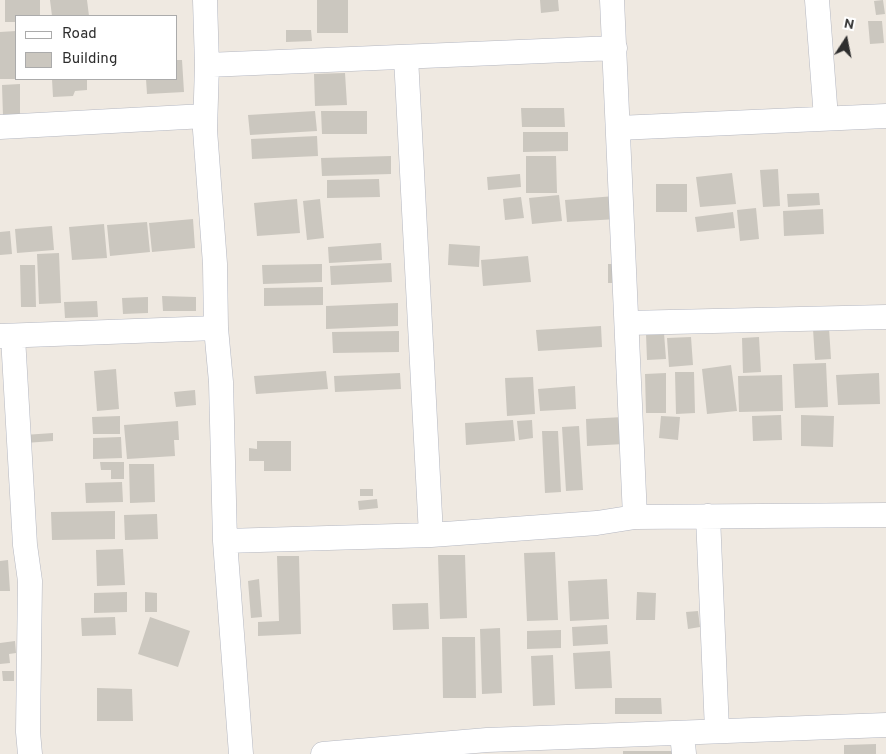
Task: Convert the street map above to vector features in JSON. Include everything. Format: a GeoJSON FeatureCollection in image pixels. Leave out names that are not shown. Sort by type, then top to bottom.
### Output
{"type":"FeatureCollection","features":[{"type":"Feature","properties":{"kind":"street"},"geometry":{"type":"LineString","coordinates":[[205,0],[207,65],[205,116],[215,264],[216,328],[222,382],[224,541],[241,754]]}},
{"type":"Feature","properties":{"kind":"street"},"geometry":{"type":"LineString","coordinates":[[612,0],[635,517]]}},
{"type":"Feature","properties":{"kind":"street"},"geometry":{"type":"LineString","coordinates":[[817,0],[826,118]]}},
{"type":"Feature","properties":{"kind":"street"},"geometry":{"type":"LineString","coordinates":[[207,65],[615,48]]}},
{"type":"Feature","properties":{"kind":"street"},"geometry":{"type":"LineString","coordinates":[[406,56],[431,535]]}},
{"type":"Feature","properties":{"kind":"street"},"geometry":{"type":"LineString","coordinates":[[0,127],[205,116]]}},
{"type":"Feature","properties":{"kind":"street"},"geometry":{"type":"LineString","coordinates":[[618,128],[886,116]]}},
{"type":"Feature","properties":{"kind":"street"},"geometry":{"type":"LineString","coordinates":[[627,323],[886,317]]}},
{"type":"Feature","properties":{"kind":"street"},"geometry":{"type":"LineString","coordinates":[[30,754],[28,732],[30,581],[25,545],[7,337],[216,328]]}},
{"type":"Feature","properties":{"kind":"street"},"geometry":{"type":"LineString","coordinates":[[224,541],[431,535],[597,523],[635,517],[886,515]]}},
{"type":"Feature","properties":{"kind":"street"},"geometry":{"type":"LineString","coordinates":[[708,516],[717,731]]}},
{"type":"Feature","properties":{"kind":"street"},"geometry":{"type":"LineString","coordinates":[[323,754],[487,747],[683,743],[717,731],[886,725]]}},
{"type":"Feature","properties":{"kind":"building"},"geometry":{"type":"Polygon","coordinates":[[[5,0],[40,0],[40,15],[15,15],[15,22],[5,22],[5,0]]]}},
{"type":"Feature","properties":{"kind":"building"},"geometry":{"type":"Polygon","coordinates":[[[50,0],[87,0],[89,15],[52,15],[50,0]]]}},
{"type":"Feature","properties":{"kind":"building"},"geometry":{"type":"Polygon","coordinates":[[[317,0],[348,0],[348,33],[317,33],[317,0]]]}},
{"type":"Feature","properties":{"kind":"building"},"geometry":{"type":"Polygon","coordinates":[[[540,0],[558,0],[559,11],[541,13],[540,0]]]}},
{"type":"Feature","properties":{"kind":"building"},"geometry":{"type":"Polygon","coordinates":[[[883,0],[885,14],[876,15],[874,1],[883,0]]]}},
{"type":"Feature","properties":{"kind":"building"},"geometry":{"type":"Polygon","coordinates":[[[868,21],[882,21],[884,43],[870,44],[868,21]]]}},
{"type":"Feature","properties":{"kind":"building"},"geometry":{"type":"Polygon","coordinates":[[[286,30],[311,30],[312,41],[286,42],[286,30]]]}},
{"type":"Feature","properties":{"kind":"building"},"geometry":{"type":"Polygon","coordinates":[[[15,31],[15,79],[0,79],[0,32],[15,31]]]}},
{"type":"Feature","properties":{"kind":"building"},"geometry":{"type":"Polygon","coordinates":[[[178,60],[182,60],[184,92],[147,94],[146,80],[178,80],[178,60]]]}},
{"type":"Feature","properties":{"kind":"building"},"geometry":{"type":"Polygon","coordinates":[[[345,73],[347,105],[315,106],[314,74],[345,73]]]}},
{"type":"Feature","properties":{"kind":"building"},"geometry":{"type":"Polygon","coordinates":[[[52,80],[87,80],[87,90],[75,91],[73,96],[53,97],[52,80]]]}},
{"type":"Feature","properties":{"kind":"building"},"geometry":{"type":"Polygon","coordinates":[[[20,84],[20,115],[3,116],[2,85],[20,84]]]}},
{"type":"Feature","properties":{"kind":"building"},"geometry":{"type":"Polygon","coordinates":[[[521,108],[564,108],[565,127],[522,127],[521,108]]]}},
{"type":"Feature","properties":{"kind":"building"},"geometry":{"type":"Polygon","coordinates":[[[315,111],[317,131],[250,135],[248,115],[315,111]]]}},
{"type":"Feature","properties":{"kind":"building"},"geometry":{"type":"Polygon","coordinates":[[[321,111],[367,111],[367,134],[322,134],[321,111]]]}},
{"type":"Feature","properties":{"kind":"building"},"geometry":{"type":"Polygon","coordinates":[[[523,132],[568,132],[568,151],[523,152],[523,132]]]}},
{"type":"Feature","properties":{"kind":"building"},"geometry":{"type":"Polygon","coordinates":[[[317,136],[318,156],[252,159],[251,139],[317,136]]]}},
{"type":"Feature","properties":{"kind":"building"},"geometry":{"type":"Polygon","coordinates":[[[391,156],[391,174],[322,176],[321,158],[391,156]]]}},
{"type":"Feature","properties":{"kind":"building"},"geometry":{"type":"Polygon","coordinates":[[[526,156],[556,156],[557,193],[526,193],[526,156]]]}},
{"type":"Feature","properties":{"kind":"building"},"geometry":{"type":"Polygon","coordinates":[[[778,169],[780,206],[763,207],[760,170],[778,169]]]}},
{"type":"Feature","properties":{"kind":"building"},"geometry":{"type":"Polygon","coordinates":[[[732,173],[736,204],[700,207],[696,177],[732,173]]]}},
{"type":"Feature","properties":{"kind":"building"},"geometry":{"type":"Polygon","coordinates":[[[520,174],[521,187],[488,190],[487,177],[520,174]]]}},
{"type":"Feature","properties":{"kind":"building"},"geometry":{"type":"Polygon","coordinates":[[[379,179],[380,197],[327,198],[327,180],[379,179]]]}},
{"type":"Feature","properties":{"kind":"building"},"geometry":{"type":"Polygon","coordinates":[[[656,184],[687,184],[687,212],[656,212],[656,184]]]}},
{"type":"Feature","properties":{"kind":"building"},"geometry":{"type":"Polygon","coordinates":[[[819,193],[820,205],[788,207],[787,194],[819,193]]]}},
{"type":"Feature","properties":{"kind":"building"},"geometry":{"type":"Polygon","coordinates":[[[559,195],[562,221],[532,224],[529,198],[559,195]]]}},
{"type":"Feature","properties":{"kind":"building"},"geometry":{"type":"Polygon","coordinates":[[[615,196],[617,219],[567,222],[565,200],[615,196]]]}},
{"type":"Feature","properties":{"kind":"building"},"geometry":{"type":"Polygon","coordinates":[[[521,197],[524,218],[505,220],[503,199],[521,197]]]}},
{"type":"Feature","properties":{"kind":"building"},"geometry":{"type":"Polygon","coordinates":[[[297,199],[300,233],[257,236],[254,203],[297,199]]]}},
{"type":"Feature","properties":{"kind":"building"},"geometry":{"type":"Polygon","coordinates":[[[320,199],[324,238],[307,240],[303,201],[320,199]]]}},
{"type":"Feature","properties":{"kind":"building"},"geometry":{"type":"Polygon","coordinates":[[[756,208],[759,239],[740,241],[737,210],[756,208]]]}},
{"type":"Feature","properties":{"kind":"building"},"geometry":{"type":"Polygon","coordinates":[[[823,209],[824,234],[784,236],[783,211],[823,209]]]}},
{"type":"Feature","properties":{"kind":"building"},"geometry":{"type":"Polygon","coordinates":[[[733,212],[735,228],[697,232],[695,217],[733,212]]]}},
{"type":"Feature","properties":{"kind":"building"},"geometry":{"type":"Polygon","coordinates":[[[193,219],[195,248],[152,252],[149,223],[193,219]]]}},
{"type":"Feature","properties":{"kind":"building"},"geometry":{"type":"Polygon","coordinates":[[[147,222],[150,252],[110,256],[107,225],[147,222]]]}},
{"type":"Feature","properties":{"kind":"building"},"geometry":{"type":"Polygon","coordinates":[[[104,224],[107,258],[72,260],[69,227],[104,224]]]}},
{"type":"Feature","properties":{"kind":"building"},"geometry":{"type":"Polygon","coordinates":[[[52,226],[54,250],[17,253],[15,229],[52,226]]]}},
{"type":"Feature","properties":{"kind":"building"},"geometry":{"type":"Polygon","coordinates":[[[10,231],[12,254],[0,255],[0,232],[10,231]]]}},
{"type":"Feature","properties":{"kind":"building"},"geometry":{"type":"Polygon","coordinates":[[[381,243],[382,260],[329,263],[328,247],[381,243]]]}},
{"type":"Feature","properties":{"kind":"building"},"geometry":{"type":"Polygon","coordinates":[[[449,244],[480,246],[479,267],[448,265],[449,244]]]}},
{"type":"Feature","properties":{"kind":"building"},"geometry":{"type":"Polygon","coordinates":[[[59,253],[61,303],[39,304],[37,254],[59,253]]]}},
{"type":"Feature","properties":{"kind":"building"},"geometry":{"type":"Polygon","coordinates":[[[528,256],[531,282],[483,286],[481,260],[528,256]]]}},
{"type":"Feature","properties":{"kind":"building"},"geometry":{"type":"Polygon","coordinates":[[[391,263],[392,282],[331,285],[330,266],[391,263]]]}},
{"type":"Feature","properties":{"kind":"building"},"geometry":{"type":"Polygon","coordinates":[[[322,264],[322,282],[263,284],[262,265],[322,264]]]}},
{"type":"Feature","properties":{"kind":"building"},"geometry":{"type":"Polygon","coordinates":[[[608,264],[622,264],[622,283],[608,283],[608,264]]]}},
{"type":"Feature","properties":{"kind":"building"},"geometry":{"type":"Polygon","coordinates":[[[20,265],[35,265],[36,307],[21,307],[20,265]]]}},
{"type":"Feature","properties":{"kind":"building"},"geometry":{"type":"Polygon","coordinates":[[[323,287],[323,305],[264,306],[264,288],[323,287]]]}},
{"type":"Feature","properties":{"kind":"building"},"geometry":{"type":"Polygon","coordinates":[[[162,296],[196,297],[196,311],[163,311],[162,296]]]}},
{"type":"Feature","properties":{"kind":"building"},"geometry":{"type":"Polygon","coordinates":[[[148,297],[148,313],[123,314],[122,298],[148,297]]]}},
{"type":"Feature","properties":{"kind":"building"},"geometry":{"type":"Polygon","coordinates":[[[97,301],[98,317],[65,318],[64,302],[97,301]]]}},
{"type":"Feature","properties":{"kind":"building"},"geometry":{"type":"Polygon","coordinates":[[[398,303],[398,326],[326,329],[326,306],[398,303]]]}},
{"type":"Feature","properties":{"kind":"building"},"geometry":{"type":"Polygon","coordinates":[[[601,326],[602,347],[538,351],[536,330],[601,326]]]}},
{"type":"Feature","properties":{"kind":"building"},"geometry":{"type":"Polygon","coordinates":[[[829,328],[831,359],[815,360],[813,329],[829,328]]]}},
{"type":"Feature","properties":{"kind":"building"},"geometry":{"type":"Polygon","coordinates":[[[399,331],[399,352],[333,353],[332,332],[399,331]]]}},
{"type":"Feature","properties":{"kind":"building"},"geometry":{"type":"Polygon","coordinates":[[[664,333],[666,359],[647,360],[646,334],[664,333]]]}},
{"type":"Feature","properties":{"kind":"building"},"geometry":{"type":"Polygon","coordinates":[[[691,337],[693,365],[669,367],[667,338],[691,337]]]}},
{"type":"Feature","properties":{"kind":"building"},"geometry":{"type":"Polygon","coordinates":[[[759,337],[761,372],[743,373],[742,338],[759,337]]]}},
{"type":"Feature","properties":{"kind":"building"},"geometry":{"type":"Polygon","coordinates":[[[826,363],[828,407],[795,408],[793,364],[826,363]]]}},
{"type":"Feature","properties":{"kind":"building"},"geometry":{"type":"Polygon","coordinates":[[[731,365],[737,411],[707,414],[702,369],[731,365]]]}},
{"type":"Feature","properties":{"kind":"building"},"geometry":{"type":"Polygon","coordinates":[[[116,369],[119,409],[97,411],[94,371],[116,369]]]}},
{"type":"Feature","properties":{"kind":"building"},"geometry":{"type":"Polygon","coordinates":[[[326,371],[328,389],[256,394],[254,376],[326,371]]]}},
{"type":"Feature","properties":{"kind":"building"},"geometry":{"type":"Polygon","coordinates":[[[675,372],[694,372],[695,413],[676,414],[675,372]]]}},
{"type":"Feature","properties":{"kind":"building"},"geometry":{"type":"Polygon","coordinates":[[[400,373],[401,389],[335,392],[334,376],[400,373]]]}},
{"type":"Feature","properties":{"kind":"building"},"geometry":{"type":"Polygon","coordinates":[[[666,373],[666,413],[646,413],[645,374],[666,373]]]}},
{"type":"Feature","properties":{"kind":"building"},"geometry":{"type":"Polygon","coordinates":[[[879,373],[880,404],[838,405],[836,375],[879,373]]]}},
{"type":"Feature","properties":{"kind":"building"},"geometry":{"type":"Polygon","coordinates":[[[782,375],[783,411],[739,412],[738,376],[782,375]]]}},
{"type":"Feature","properties":{"kind":"building"},"geometry":{"type":"Polygon","coordinates":[[[533,377],[535,414],[507,416],[505,378],[533,377]]]}},
{"type":"Feature","properties":{"kind":"building"},"geometry":{"type":"Polygon","coordinates":[[[575,386],[576,409],[540,411],[538,389],[575,386]]]}},
{"type":"Feature","properties":{"kind":"building"},"geometry":{"type":"Polygon","coordinates":[[[195,390],[196,405],[176,407],[174,392],[195,390]]]}},
{"type":"Feature","properties":{"kind":"building"},"geometry":{"type":"Polygon","coordinates":[[[781,415],[782,440],[753,441],[752,416],[781,415]]]}},
{"type":"Feature","properties":{"kind":"building"},"geometry":{"type":"Polygon","coordinates":[[[801,415],[834,416],[833,447],[801,446],[801,415]]]}},
{"type":"Feature","properties":{"kind":"building"},"geometry":{"type":"Polygon","coordinates":[[[120,416],[120,434],[93,434],[92,417],[120,416]]]}},
{"type":"Feature","properties":{"kind":"building"},"geometry":{"type":"Polygon","coordinates":[[[661,416],[680,417],[678,440],[659,438],[661,416]]]}},
{"type":"Feature","properties":{"kind":"building"},"geometry":{"type":"Polygon","coordinates":[[[623,417],[624,444],[587,446],[586,419],[623,417]]]}},
{"type":"Feature","properties":{"kind":"building"},"geometry":{"type":"Polygon","coordinates":[[[513,420],[515,441],[466,445],[465,423],[513,420]]]}},
{"type":"Feature","properties":{"kind":"building"},"geometry":{"type":"Polygon","coordinates":[[[532,420],[533,438],[519,440],[517,421],[532,420]]]}},
{"type":"Feature","properties":{"kind":"building"},"geometry":{"type":"Polygon","coordinates":[[[178,421],[179,440],[174,440],[175,456],[127,459],[124,425],[178,421]]]}},
{"type":"Feature","properties":{"kind":"building"},"geometry":{"type":"Polygon","coordinates":[[[579,426],[583,490],[566,491],[562,427],[579,426]]]}},
{"type":"Feature","properties":{"kind":"building"},"geometry":{"type":"Polygon","coordinates":[[[542,431],[558,431],[561,492],[545,493],[542,431]]]}},
{"type":"Feature","properties":{"kind":"building"},"geometry":{"type":"Polygon","coordinates":[[[53,433],[53,441],[25,443],[24,435],[53,433]]]}},
{"type":"Feature","properties":{"kind":"building"},"geometry":{"type":"Polygon","coordinates":[[[121,437],[122,458],[93,459],[93,438],[121,437]]]}},
{"type":"Feature","properties":{"kind":"building"},"geometry":{"type":"Polygon","coordinates":[[[257,441],[291,441],[291,471],[264,471],[264,461],[249,461],[249,448],[257,449],[257,441]]]}},
{"type":"Feature","properties":{"kind":"building"},"geometry":{"type":"Polygon","coordinates":[[[100,462],[124,462],[124,479],[111,479],[111,470],[101,470],[100,462]]]}},
{"type":"Feature","properties":{"kind":"building"},"geometry":{"type":"Polygon","coordinates":[[[129,464],[154,464],[155,502],[130,503],[129,464]]]}},
{"type":"Feature","properties":{"kind":"building"},"geometry":{"type":"Polygon","coordinates":[[[122,482],[123,502],[86,503],[85,483],[122,482]]]}},
{"type":"Feature","properties":{"kind":"building"},"geometry":{"type":"Polygon","coordinates":[[[360,489],[373,489],[373,496],[360,496],[360,489]]]}},
{"type":"Feature","properties":{"kind":"building"},"geometry":{"type":"Polygon","coordinates":[[[377,499],[378,508],[359,510],[358,501],[377,499]]]}},
{"type":"Feature","properties":{"kind":"building"},"geometry":{"type":"Polygon","coordinates":[[[115,511],[115,539],[52,540],[51,512],[115,511]]]}},
{"type":"Feature","properties":{"kind":"building"},"geometry":{"type":"Polygon","coordinates":[[[157,514],[158,539],[125,540],[124,515],[157,514]]]}},
{"type":"Feature","properties":{"kind":"building"},"geometry":{"type":"Polygon","coordinates":[[[123,549],[125,585],[97,586],[96,550],[123,549]]]}},
{"type":"Feature","properties":{"kind":"building"},"geometry":{"type":"Polygon","coordinates":[[[555,552],[558,620],[527,621],[524,553],[555,552]]]}},
{"type":"Feature","properties":{"kind":"building"},"geometry":{"type":"Polygon","coordinates":[[[438,555],[465,555],[467,618],[440,619],[438,555]]]}},
{"type":"Feature","properties":{"kind":"building"},"geometry":{"type":"Polygon","coordinates":[[[277,556],[299,556],[301,634],[258,636],[258,622],[279,621],[277,556]]]}},
{"type":"Feature","properties":{"kind":"building"},"geometry":{"type":"Polygon","coordinates":[[[8,560],[10,591],[0,591],[0,561],[8,560]]]}},
{"type":"Feature","properties":{"kind":"building"},"geometry":{"type":"Polygon","coordinates":[[[259,579],[262,617],[251,618],[248,581],[259,579]]]}},
{"type":"Feature","properties":{"kind":"building"},"geometry":{"type":"Polygon","coordinates":[[[607,579],[609,619],[570,621],[568,581],[607,579]]]}},
{"type":"Feature","properties":{"kind":"building"},"geometry":{"type":"Polygon","coordinates":[[[127,592],[127,612],[94,613],[94,593],[127,592]]]}},
{"type":"Feature","properties":{"kind":"building"},"geometry":{"type":"Polygon","coordinates":[[[145,592],[157,593],[157,612],[145,612],[145,592]]]}},
{"type":"Feature","properties":{"kind":"building"},"geometry":{"type":"Polygon","coordinates":[[[637,592],[656,593],[655,620],[636,620],[637,592]]]}},
{"type":"Feature","properties":{"kind":"building"},"geometry":{"type":"Polygon","coordinates":[[[428,603],[429,629],[393,630],[392,604],[428,603]]]}},
{"type":"Feature","properties":{"kind":"building"},"geometry":{"type":"Polygon","coordinates":[[[698,611],[700,627],[688,629],[686,612],[698,611]]]}},
{"type":"Feature","properties":{"kind":"building"},"geometry":{"type":"Polygon","coordinates":[[[115,617],[116,635],[82,636],[81,618],[115,617]]]}},
{"type":"Feature","properties":{"kind":"building"},"geometry":{"type":"Polygon","coordinates":[[[150,617],[190,631],[178,667],[138,654],[150,617]]]}},
{"type":"Feature","properties":{"kind":"building"},"geometry":{"type":"Polygon","coordinates":[[[607,625],[608,644],[573,646],[572,627],[607,625]]]}},
{"type":"Feature","properties":{"kind":"building"},"geometry":{"type":"Polygon","coordinates":[[[500,628],[502,693],[482,694],[480,629],[500,628]]]}},
{"type":"Feature","properties":{"kind":"building"},"geometry":{"type":"Polygon","coordinates":[[[561,630],[561,648],[527,649],[527,631],[561,630]]]}},
{"type":"Feature","properties":{"kind":"building"},"geometry":{"type":"Polygon","coordinates":[[[442,637],[475,637],[476,698],[443,698],[442,637]]]}},
{"type":"Feature","properties":{"kind":"building"},"geometry":{"type":"Polygon","coordinates":[[[15,641],[16,653],[9,654],[10,663],[0,664],[0,643],[15,641]]]}},
{"type":"Feature","properties":{"kind":"building"},"geometry":{"type":"Polygon","coordinates":[[[610,651],[612,688],[575,689],[573,653],[610,651]]]}},
{"type":"Feature","properties":{"kind":"building"},"geometry":{"type":"Polygon","coordinates":[[[553,655],[555,705],[533,706],[531,656],[553,655]]]}},
{"type":"Feature","properties":{"kind":"building"},"geometry":{"type":"Polygon","coordinates":[[[2,671],[14,671],[14,681],[3,681],[2,671]]]}},
{"type":"Feature","properties":{"kind":"building"},"geometry":{"type":"Polygon","coordinates":[[[97,688],[132,689],[133,721],[97,721],[97,688]]]}},
{"type":"Feature","properties":{"kind":"building"},"geometry":{"type":"Polygon","coordinates":[[[615,698],[661,698],[662,714],[615,714],[615,698]]]}},
{"type":"Feature","properties":{"kind":"building"},"geometry":{"type":"Polygon","coordinates":[[[876,744],[876,754],[844,754],[844,745],[876,744]]]}},
{"type":"Feature","properties":{"kind":"building"},"geometry":{"type":"Polygon","coordinates":[[[623,751],[672,751],[672,754],[623,754],[623,751]]]}}]}
